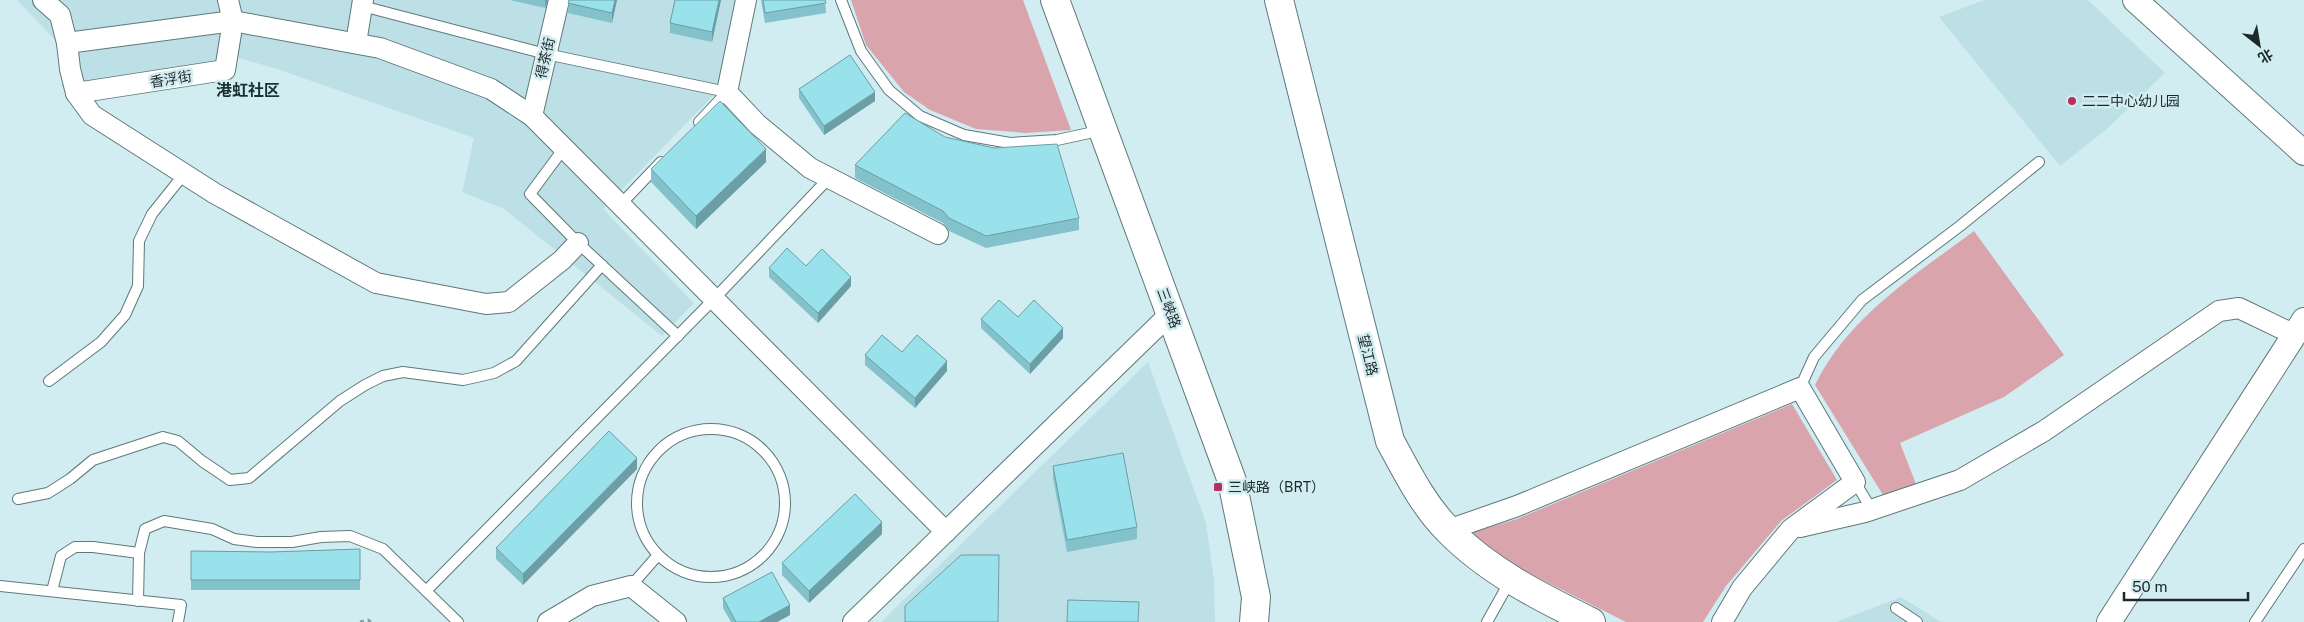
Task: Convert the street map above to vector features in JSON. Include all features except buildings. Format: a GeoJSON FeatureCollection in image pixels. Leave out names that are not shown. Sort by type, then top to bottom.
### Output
{"type":"FeatureCollection","features":[{"type":"Feature","properties":{"kind":"main road","name":"三峡路"},"geometry":{"type":"LineString","coordinates":[[1055,0],[1232,481],[1256,597],[1254,622]]}},
{"type":"Feature","properties":{"kind":"main road","name":"望江路"},"geometry":{"type":"LineString","coordinates":[[1280,0],[1390,441],[1416,489],[1448,530],[1501,575],[1591,622]]}},
{"type":"Feature","properties":{"kind":"street"},"geometry":{"type":"LineString","coordinates":[[43,0],[60,15],[76,94],[92,115],[214,193],[376,282],[486,304],[509,302],[562,260],[578,243]]}},
{"type":"Feature","properties":{"kind":"street","name":"香浮街"},"geometry":{"type":"LineString","coordinates":[[76,94],[224,70],[233,21],[228,0]]}},
{"type":"Feature","properties":{"kind":"street","name":"得茶街"},"geometry":{"type":"LineString","coordinates":[[532,116],[559,0]]}},
{"type":"Feature","properties":{"kind":"street"},"geometry":{"type":"LineString","coordinates":[[746,0],[727,92],[757,124],[810,168],[938,234]]}},
{"type":"Feature","properties":{"kind":"street"},"geometry":{"type":"LineString","coordinates":[[2135,0],[2304,152]]}},
{"type":"Feature","properties":{"kind":"street"},"geometry":{"type":"LineString","coordinates":[[356,44],[363,3]]}},
{"type":"Feature","properties":{"kind":"street"},"geometry":{"type":"LineString","coordinates":[[67,43],[233,21],[380,48],[491,89],[532,116],[946,532]]}},
{"type":"Feature","properties":{"kind":"street"},"geometry":{"type":"LineString","coordinates":[[1791,529],[1872,510],[1960,480],[2044,431],[2219,311],[2239,308],[2301,331],[2109,622]]}},
{"type":"Feature","properties":{"kind":"street"},"geometry":{"type":"LineString","coordinates":[[853,622],[1171,313]]}},
{"type":"Feature","properties":{"kind":"street"},"geometry":{"type":"LineString","coordinates":[[1448,530],[1517,506],[1800,388],[1855,482],[1791,529],[1742,588],[1722,622]]}},
{"type":"Feature","properties":{"kind":"street"},"geometry":{"type":"LineString","coordinates":[[548,622],[592,596],[630,586],[676,622]]}},
{"type":"Feature","properties":{"kind":"lane"},"geometry":{"type":"LineString","coordinates":[[841,0],[861,51],[889,90],[920,116],[964,135],[1010,143],[1057,140],[1104,130]]}},
{"type":"Feature","properties":{"kind":"lane"},"geometry":{"type":"LineString","coordinates":[[363,3],[546,54],[727,92]]}},
{"type":"Feature","properties":{"kind":"lane"},"geometry":{"type":"LineString","coordinates":[[694,128],[727,92]]}},
{"type":"Feature","properties":{"kind":"lane"},"geometry":{"type":"LineString","coordinates":[[564,148],[530,194],[578,243],[678,336]]}},
{"type":"Feature","properties":{"kind":"lane"},"geometry":{"type":"LineString","coordinates":[[620,205],[667,156]]}},
{"type":"Feature","properties":{"kind":"lane"},"geometry":{"type":"LineString","coordinates":[[1800,388],[1814,357],[1862,300],[1960,226],[2039,162]]}},
{"type":"Feature","properties":{"kind":"lane"},"geometry":{"type":"LineString","coordinates":[[48,381],[101,342],[125,315],[138,286],[139,241],[152,214],[184,174]]}},
{"type":"Feature","properties":{"kind":"lane"},"geometry":{"type":"LineString","coordinates":[[426,591],[678,336],[829,178]]}},
{"type":"Feature","properties":{"kind":"lane"},"geometry":{"type":"LineString","coordinates":[[18,499],[48,493],[70,479],[93,460],[163,436],[178,441],[202,461],[230,480],[249,478],[340,401],[383,376],[403,372],[463,380],[494,373],[516,361],[602,265]]}},
{"type":"Feature","properties":{"kind":"lane"},"geometry":{"type":"LineString","coordinates":[[702,429],[726,430],[748,438],[766,452],[780,474],[786,499],[783,524],[771,547],[753,565],[729,575],[704,577],[679,570],[658,555],[645,536],[638,514],[638,490],[646,468],[660,449],[679,436],[702,429]]}},
{"type":"Feature","properties":{"kind":"lane"},"geometry":{"type":"LineString","coordinates":[[1855,482],[1872,510]]}},
{"type":"Feature","properties":{"kind":"lane"},"geometry":{"type":"LineString","coordinates":[[138,601],[139,553],[145,529],[164,521],[212,529],[234,539],[257,542],[292,542],[321,537],[350,536],[382,548],[458,622]]}},
{"type":"Feature","properties":{"kind":"lane"},"geometry":{"type":"LineString","coordinates":[[52,592],[61,556],[75,547],[93,546],[139,553]]}},
{"type":"Feature","properties":{"kind":"lane"},"geometry":{"type":"LineString","coordinates":[[2256,622],[2304,549]]}},
{"type":"Feature","properties":{"kind":"lane"},"geometry":{"type":"LineString","coordinates":[[630,586],[658,555]]}},
{"type":"Feature","properties":{"kind":"lane"},"geometry":{"type":"LineString","coordinates":[[1487,622],[1511,580]]}},
{"type":"Feature","properties":{"kind":"lane"},"geometry":{"type":"LineString","coordinates":[[0,586],[181,606],[178,622]]}},
{"type":"Feature","properties":{"kind":"lane"},"geometry":{"type":"LineString","coordinates":[[1896,608],[1917,622]]}},
{"type":"Feature","properties":{"kind":"path"},"geometry":{"type":"LineString","coordinates":[[360,622],[368,620],[371,622]]}},
{"type":"Feature","properties":{"kind":"shaded area"},"geometry":{"type":"Polygon","coordinates":[[[17,0],[738,0],[721,83],[713,96],[603,209],[694,303],[662,336],[504,209],[462,192],[474,138],[283,71],[233,56],[192,67],[62,87],[63,48],[17,0]]]}},
{"type":"Feature","properties":{"kind":"shaded area"},"geometry":{"type":"Polygon","coordinates":[[[851,0],[1023,0],[1071,130],[1026,133],[976,129],[930,110],[904,92],[866,45],[851,0]]]}},
{"type":"Feature","properties":{"kind":"shaded area","name":"二二中心幼儿园"},"geometry":{"type":"Polygon","coordinates":[[[1984,0],[2088,0],[2165,73],[2108,128],[2060,166],[1939,17],[1984,0]]]}},
{"type":"Feature","properties":{"kind":"shaded area"},"geometry":{"type":"Polygon","coordinates":[[[1974,231],[2064,355],[2004,397],[1900,443],[1916,484],[1883,495],[1815,385],[1845,338],[1864,318],[1906,281],[1974,231]]]}},
{"type":"Feature","properties":{"kind":"shaded area"},"geometry":{"type":"Polygon","coordinates":[[[1148,362],[1206,523],[1214,580],[1215,622],[881,622],[1148,362]]]}},
{"type":"Feature","properties":{"kind":"shaded area"},"geometry":{"type":"Polygon","coordinates":[[[1792,404],[1837,480],[1781,521],[1726,586],[1703,622],[1626,622],[1465,541],[1463,535],[1517,519],[1792,404]]]}},
{"type":"Feature","properties":{"kind":"shaded area"},"geometry":{"type":"Polygon","coordinates":[[[1901,597],[1941,622],[1836,622],[1901,597]]]}},
{"type":"Feature","properties":{"kind":"place","name":"二二中心幼儿园"},"geometry":{"type":"Point","coordinates":[2072,101]}},
{"type":"Feature","properties":{"kind":"place","name":"三峡路（BRT）"},"geometry":{"type":"Point","coordinates":[1218,487]}},
{"type":"Feature","properties":{"kind":"district","name":"港虹社区"},"geometry":{"type":"Point","coordinates":[248,90]}}]}
